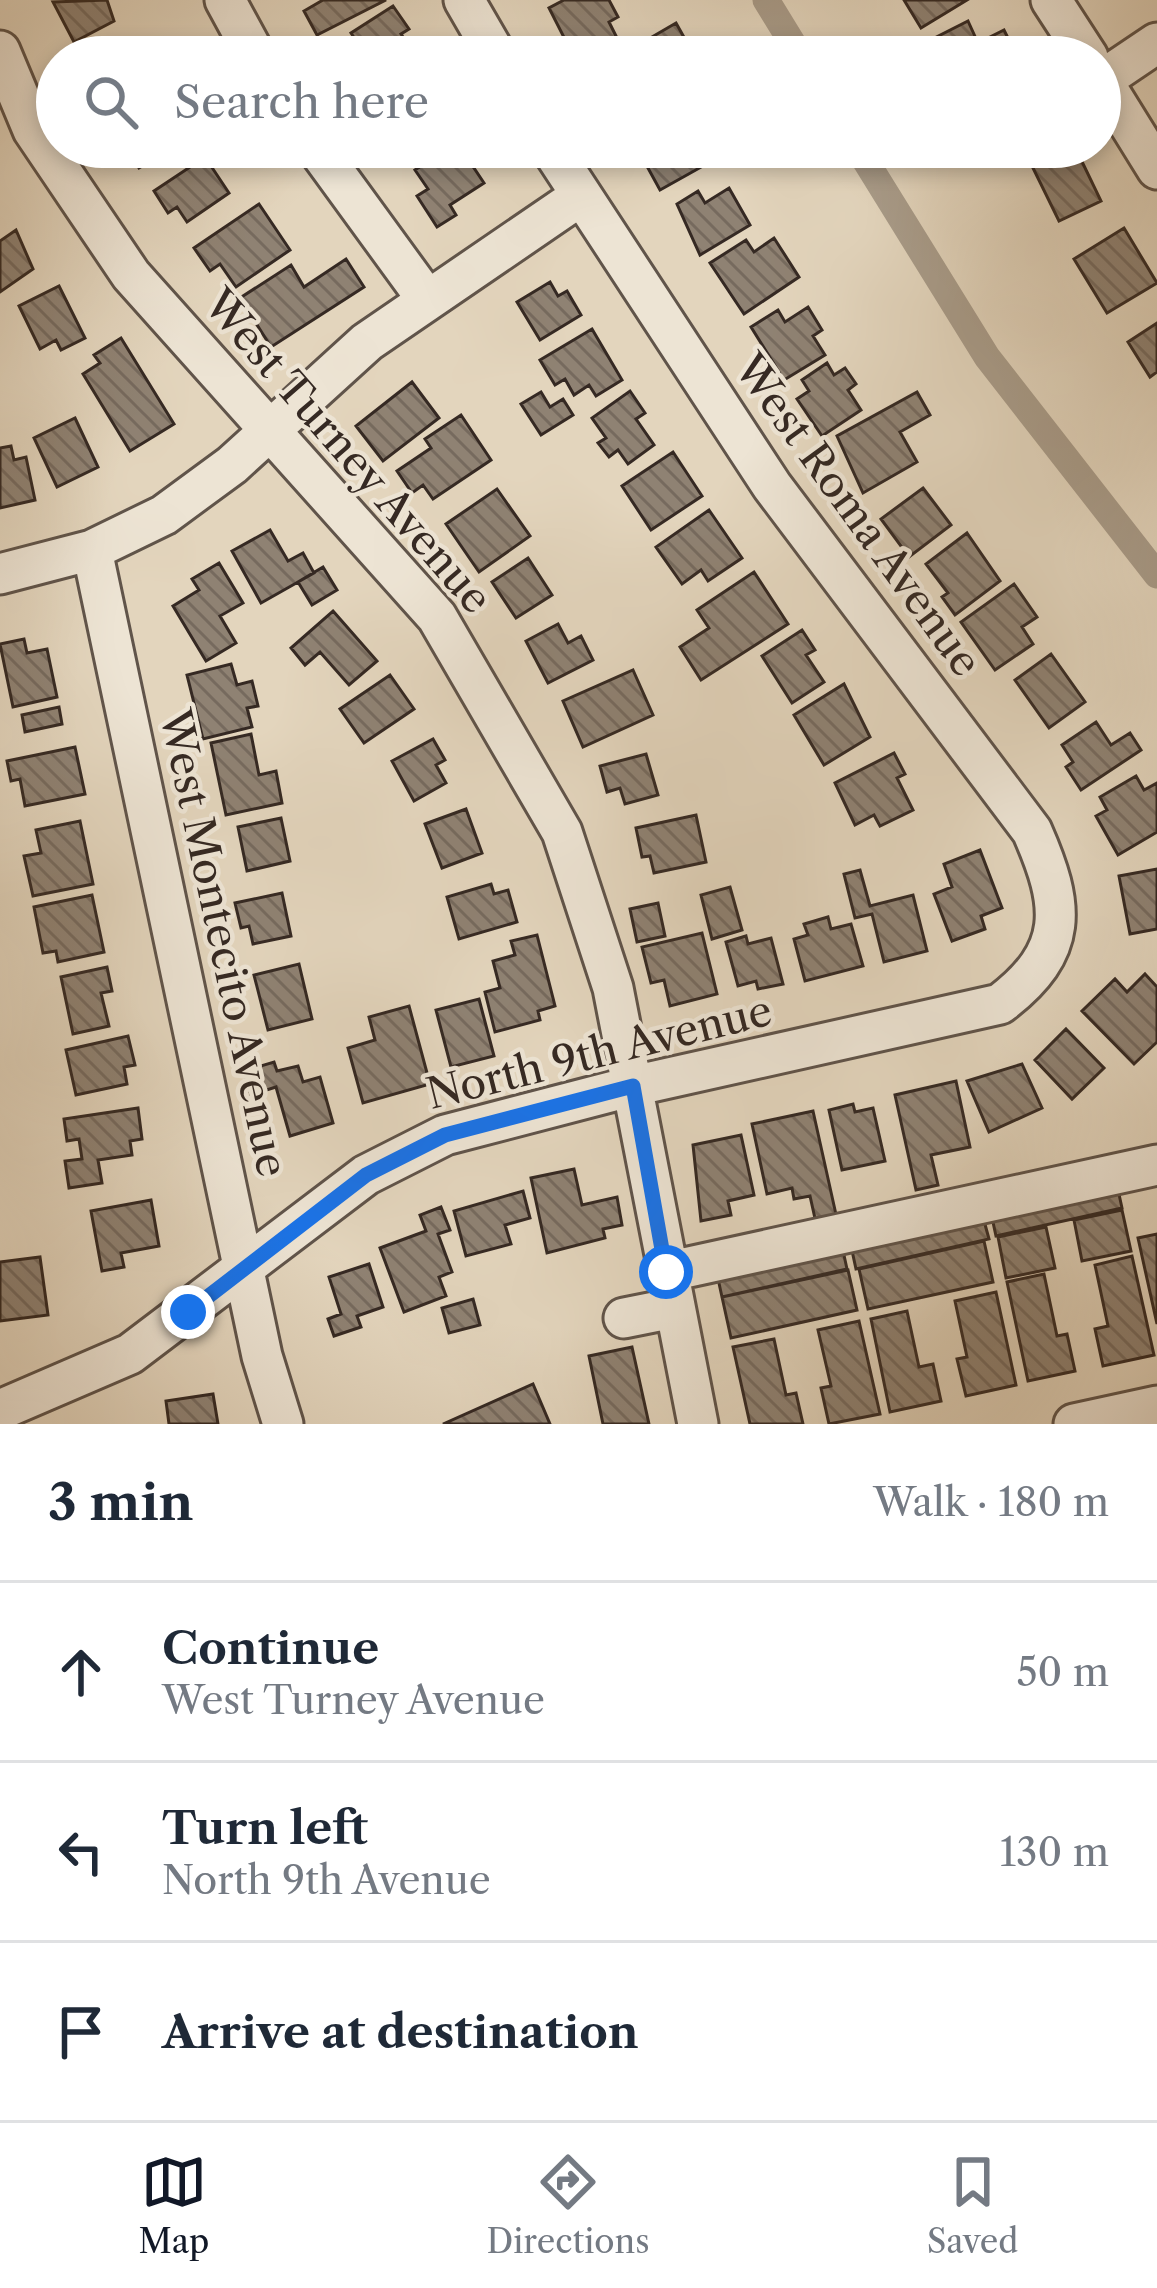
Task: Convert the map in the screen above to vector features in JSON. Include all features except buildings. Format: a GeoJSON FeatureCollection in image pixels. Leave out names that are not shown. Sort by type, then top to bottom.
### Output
{"type":"FeatureCollection","features":[{"type":"Feature","properties":{"kind":"street"},"geometry":{"type":"LineString","coordinates":[[225,0],[245,36]]}},
{"type":"Feature","properties":{"kind":"street"},"geometry":{"type":"LineString","coordinates":[[464,0],[485,36]]}},
{"type":"Feature","properties":{"kind":"street"},"geometry":{"type":"LineString","coordinates":[[1052,0],[1074,36]]}},
{"type":"Feature","properties":{"kind":"street"},"geometry":{"type":"LineString","coordinates":[[1121,60],[1157,43]]}},
{"type":"Feature","properties":{"kind":"street","name":"West Turney Avenue"},"geometry":{"type":"LineString","coordinates":[[0,51],[36,135]]}},
{"type":"Feature","properties":{"kind":"street"},"geometry":{"type":"LineString","coordinates":[[1121,111],[1157,169]]}},
{"type":"Feature","properties":{"kind":"street","name":"West Turney Avenue"},"geometry":{"type":"LineString","coordinates":[[57,168],[131,275],[437,617],[482,686],[562,832],[613,988],[698,1424]]}},
{"type":"Feature","properties":{"kind":"street"},"geometry":{"type":"LineString","coordinates":[[331,168],[426,298]]}},
{"type":"Feature","properties":{"kind":"street","name":"West Roma Avenue"},"geometry":{"type":"LineString","coordinates":[[562,168],[772,486],[1032,832],[1057,888],[1052,946]]}},
{"type":"Feature","properties":{"kind":"street"},"geometry":{"type":"LineString","coordinates":[[0,574],[92,550],[164,515],[232,465],[426,298],[579,197]]}},
{"type":"Feature","properties":{"kind":"street","name":"West Montecito Avenue"},"geometry":{"type":"LineString","coordinates":[[92,550],[244,1268],[283,1424]]}},
{"type":"Feature","properties":{"kind":"street","name":"North 9th Avenue"},"geometry":{"type":"LineString","coordinates":[[0,1410],[130,1354],[366,1175],[445,1135],[633,1086],[1000,1004],[1033,979],[1052,946]]}},
{"type":"Feature","properties":{"kind":"street"},"geometry":{"type":"LineString","coordinates":[[625,1318],[670,1290],[1157,1165]]}},
{"type":"Feature","properties":{"kind":"street"},"geometry":{"type":"LineString","coordinates":[[1074,1424],[1157,1406]]}},
{"type":"Feature","properties":{"kind":"waterway"},"geometry":{"type":"LineString","coordinates":[[766,0],[788,36]]}},
{"type":"Feature","properties":{"kind":"waterway"},"geometry":{"type":"LineString","coordinates":[[870,168],[987,357],[1157,575]]}},
{"type":"Feature","properties":{"kind":"route"},"geometry":{"type":"LineString","coordinates":[[188,1312],[366,1175],[445,1135],[633,1086],[666,1272]]}}]}
